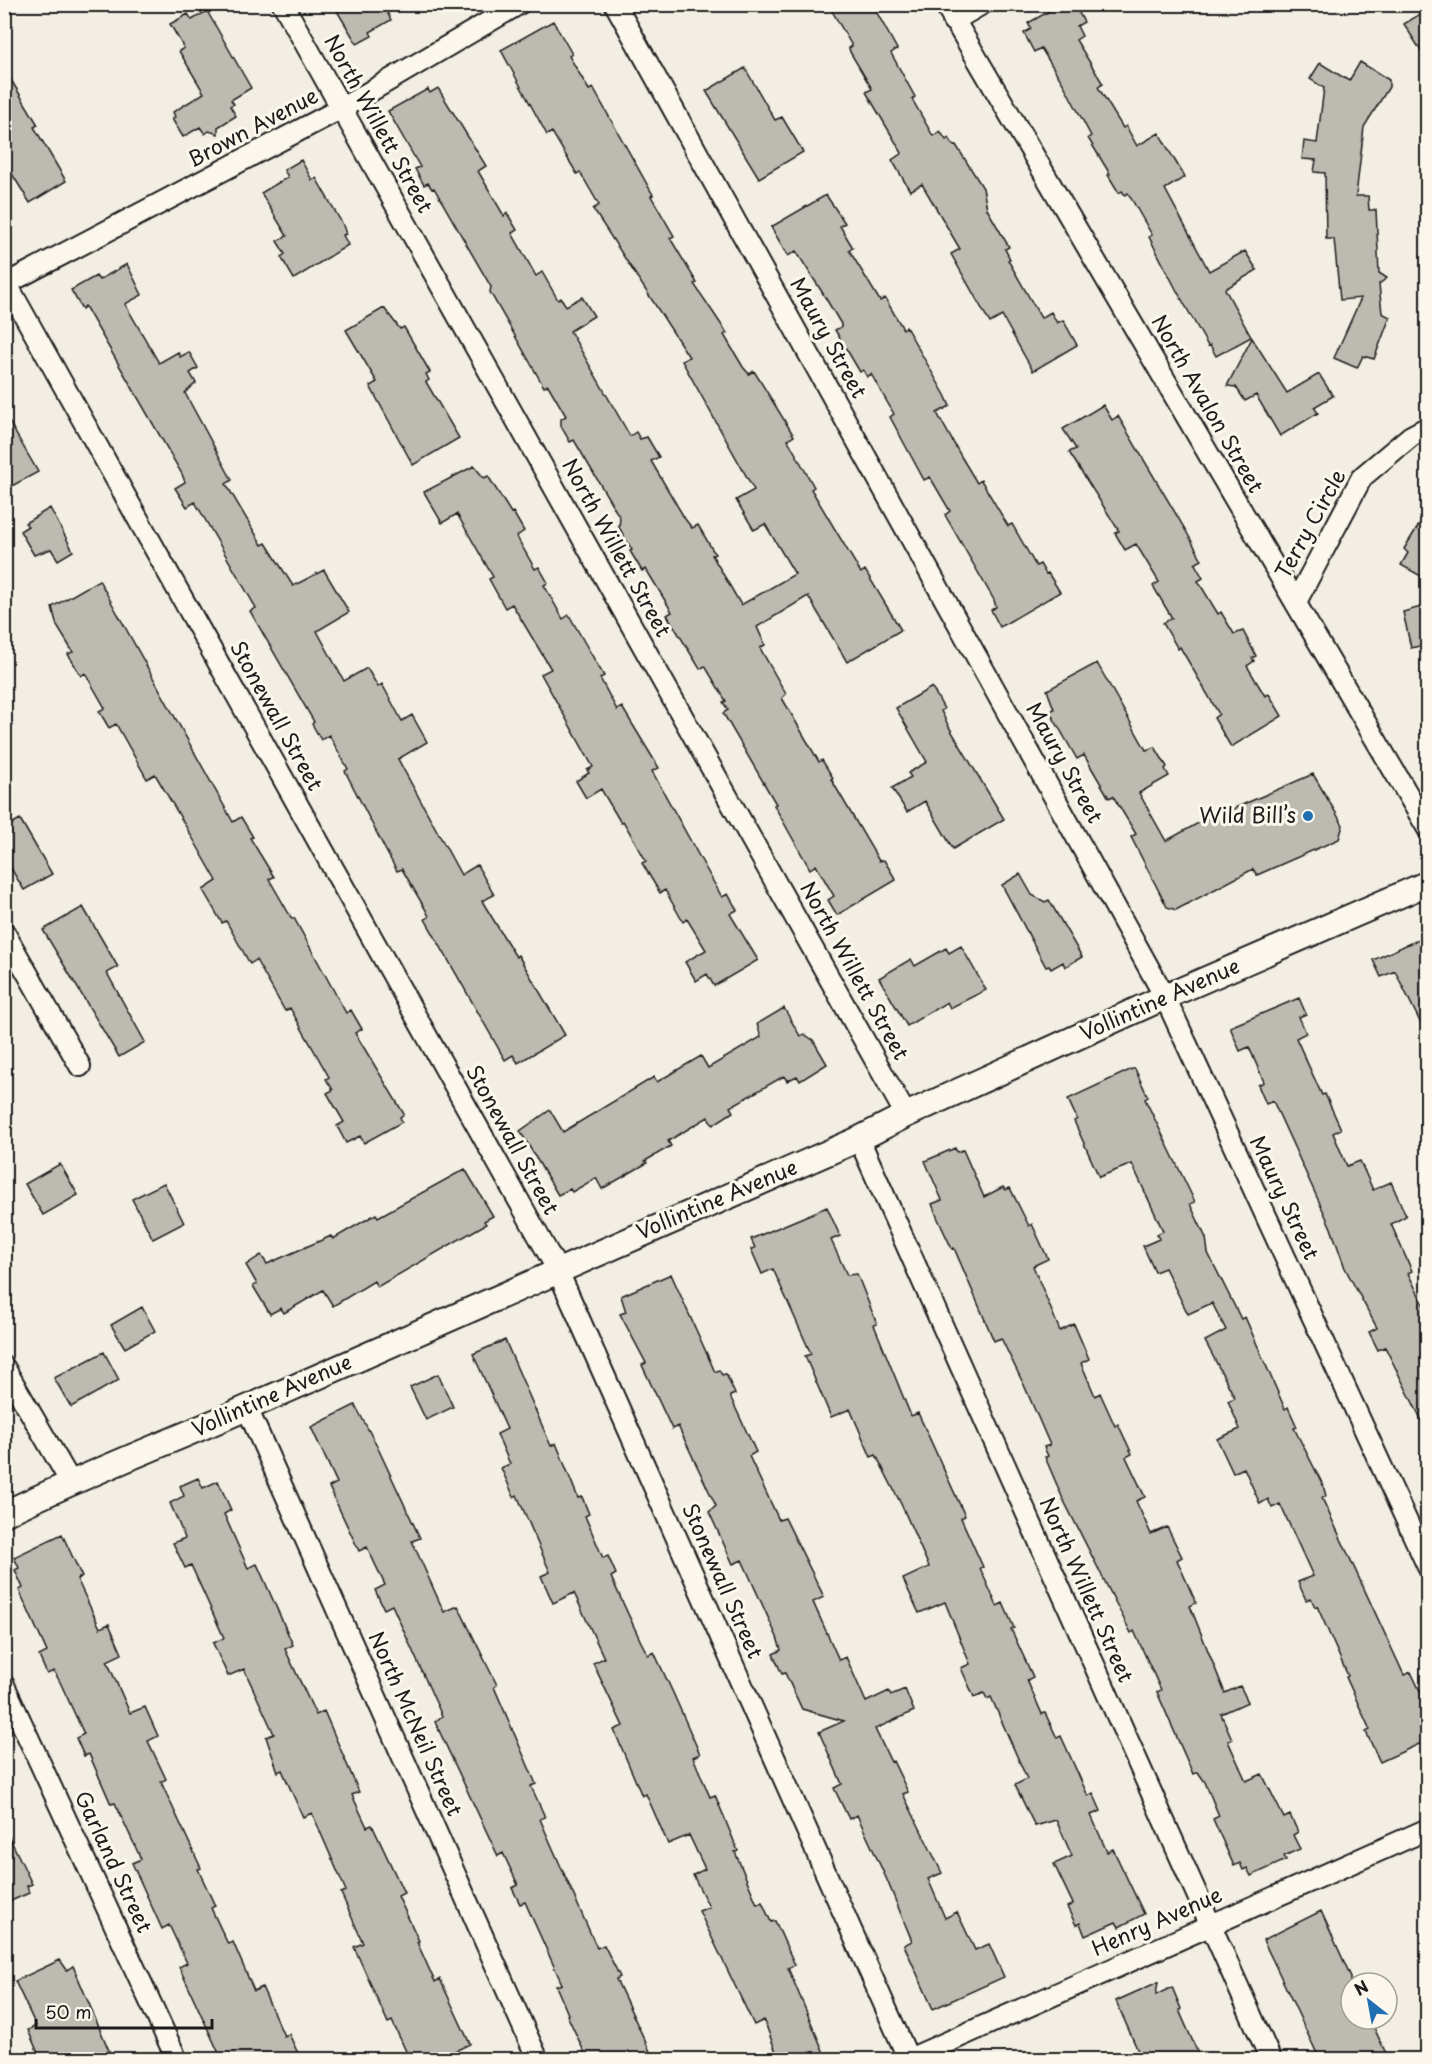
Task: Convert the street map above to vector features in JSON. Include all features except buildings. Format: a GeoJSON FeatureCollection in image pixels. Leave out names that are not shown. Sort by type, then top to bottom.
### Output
{"type":"FeatureCollection","features":[{"type":"Feature","properties":{"kind":"street","name":"North Willett Street"},"geometry":{"type":"LineString","coordinates":[[283,4],[906,1115]]}},
{"type":"Feature","properties":{"kind":"street","name":"Brown Avenue"},"geometry":{"type":"LineString","coordinates":[[5,282],[342,108],[519,4]]}},
{"type":"Feature","properties":{"kind":"street","name":"Maury Street"},"geometry":{"type":"LineString","coordinates":[[615,4],[1165,997],[1428,1567]]}},
{"type":"Feature","properties":{"kind":"street"},"geometry":{"type":"LineString","coordinates":[[949,13],[982,4]]}},
{"type":"Feature","properties":{"kind":"street","name":"North Avalon Street"},"geometry":{"type":"LineString","coordinates":[[949,13],[1428,829]]}},
{"type":"Feature","properties":{"kind":"street","name":"Stonewall Street"},"geometry":{"type":"LineString","coordinates":[[5,282],[556,1269],[908,2059]]}},
{"type":"Feature","properties":{"kind":"street","name":"Terry Circle"},"geometry":{"type":"LineString","coordinates":[[1296,602],[1362,477],[1411,436],[1428,427]]}},
{"type":"Feature","properties":{"kind":"street","name":"Vollintine Avenue"},"geometry":{"type":"LineString","coordinates":[[4,1514],[70,1481],[247,1408],[556,1269],[859,1139],[906,1115],[1165,997],[1428,883]]}},
{"type":"Feature","properties":{"kind":"street"},"geometry":{"type":"LineString","coordinates":[[4,932],[80,1066]]}},
{"type":"Feature","properties":{"kind":"street","name":"North Willett Street"},"geometry":{"type":"LineString","coordinates":[[859,1139],[1271,2060]]}},
{"type":"Feature","properties":{"kind":"street"},"geometry":{"type":"LineString","coordinates":[[4,1367],[70,1481]]}},
{"type":"Feature","properties":{"kind":"street","name":"North McNeil Street"},"geometry":{"type":"LineString","coordinates":[[247,1408],[538,2060]]}},
{"type":"Feature","properties":{"kind":"street","name":"Garland Street"},"geometry":{"type":"LineString","coordinates":[[4,1685],[177,2060]]}},
{"type":"Feature","properties":{"kind":"street","name":"Henry Avenue"},"geometry":{"type":"LineString","coordinates":[[908,2059],[1428,1828]]}},
{"type":"Feature","properties":{"kind":"place","name":"Wild Bill’s"},"geometry":{"type":"Point","coordinates":[1308,816]}}]}
